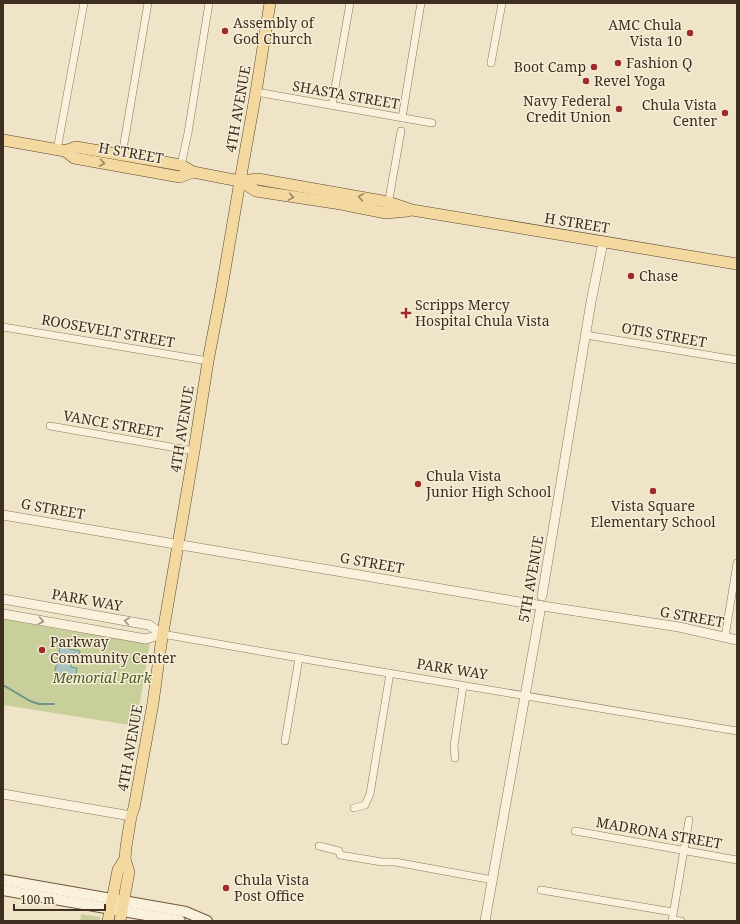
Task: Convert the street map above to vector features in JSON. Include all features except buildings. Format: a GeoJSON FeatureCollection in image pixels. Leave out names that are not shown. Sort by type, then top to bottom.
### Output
{"type":"FeatureCollection","features":[{"type":"Feature","properties":{"kind":"main road","name":"4TH AVENUE"},"geometry":{"type":"LineString","coordinates":[[108,921],[118,908],[118,870],[125,858],[131,816],[134,808],[153,703],[162,634],[179,544],[208,362],[256,92],[270,3]]}},
{"type":"Feature","properties":{"kind":"main road","name":"H STREET"},"geometry":{"type":"LineString","coordinates":[[3,140],[61,151],[74,158],[124,161],[156,167],[162,162],[181,166],[193,172],[240,181],[256,191],[340,204],[412,210],[737,264]]}},
{"type":"Feature","properties":{"kind":"main road","name":"H STREET"},"geometry":{"type":"LineString","coordinates":[[120,161],[180,177],[193,172]]}},
{"type":"Feature","properties":{"kind":"main road"},"geometry":{"type":"LineString","coordinates":[[3,880],[118,908],[180,921]]}},
{"type":"Feature","properties":{"kind":"main road"},"geometry":{"type":"LineString","coordinates":[[3,890],[118,908],[186,912],[207,921]]}},
{"type":"Feature","properties":{"kind":"street"},"geometry":{"type":"LineString","coordinates":[[61,151],[84,3]]}},
{"type":"Feature","properties":{"kind":"street"},"geometry":{"type":"LineString","coordinates":[[120,161],[148,3]]}},
{"type":"Feature","properties":{"kind":"street"},"geometry":{"type":"LineString","coordinates":[[181,166],[188,133],[209,3]]}},
{"type":"Feature","properties":{"kind":"street"},"geometry":{"type":"LineString","coordinates":[[332,105],[350,3]]}},
{"type":"Feature","properties":{"kind":"street"},"geometry":{"type":"LineString","coordinates":[[402,118],[421,3]]}},
{"type":"Feature","properties":{"kind":"street"},"geometry":{"type":"LineString","coordinates":[[491,63],[502,3]]}},
{"type":"Feature","properties":{"kind":"street","name":"SHASTA STREET"},"geometry":{"type":"LineString","coordinates":[[256,92],[432,123]]}},
{"type":"Feature","properties":{"kind":"street"},"geometry":{"type":"LineString","coordinates":[[387,207],[401,130]]}},
{"type":"Feature","properties":{"kind":"street","name":"5TH AVENUE"},"geometry":{"type":"LineString","coordinates":[[486,921],[603,242]]}},
{"type":"Feature","properties":{"kind":"street","name":"ROOSEVELT STREET"},"geometry":{"type":"LineString","coordinates":[[3,327],[208,362]]}},
{"type":"Feature","properties":{"kind":"street","name":"OTIS STREET"},"geometry":{"type":"LineString","coordinates":[[586,334],[737,360]]}},
{"type":"Feature","properties":{"kind":"street","name":"VANCE STREET"},"geometry":{"type":"LineString","coordinates":[[50,426],[194,451]]}},
{"type":"Feature","properties":{"kind":"street","name":"G STREET"},"geometry":{"type":"LineString","coordinates":[[3,515],[541,601],[737,640]]}},
{"type":"Feature","properties":{"kind":"street"},"geometry":{"type":"LineString","coordinates":[[725,637],[737,564]]}},
{"type":"Feature","properties":{"kind":"street","name":"PARK WAY"},"geometry":{"type":"LineString","coordinates":[[3,599],[149,625],[162,634],[463,686],[737,731]]}},
{"type":"Feature","properties":{"kind":"street"},"geometry":{"type":"LineString","coordinates":[[71,626],[74,612]]}},
{"type":"Feature","properties":{"kind":"street","name":"PARK WAY"},"geometry":{"type":"LineString","coordinates":[[3,614],[146,639],[162,634]]}},
{"type":"Feature","properties":{"kind":"street"},"geometry":{"type":"LineString","coordinates":[[285,741],[299,658]]}},
{"type":"Feature","properties":{"kind":"street"},"geometry":{"type":"LineString","coordinates":[[354,808],[365,805],[370,794],[390,673]]}},
{"type":"Feature","properties":{"kind":"street"},"geometry":{"type":"LineString","coordinates":[[455,758],[454,746],[463,686]]}},
{"type":"Feature","properties":{"kind":"street"},"geometry":{"type":"LineString","coordinates":[[3,794],[131,816]]}},
{"type":"Feature","properties":{"kind":"street"},"geometry":{"type":"LineString","coordinates":[[672,918],[689,820]]}},
{"type":"Feature","properties":{"kind":"street","name":"MADRONA STREET"},"geometry":{"type":"LineString","coordinates":[[576,831],[737,860]]}},
{"type":"Feature","properties":{"kind":"street"},"geometry":{"type":"LineString","coordinates":[[319,846],[339,851],[340,855],[403,864],[493,880]]}},
{"type":"Feature","properties":{"kind":"street"},"geometry":{"type":"LineString","coordinates":[[541,890],[681,921]]}},
{"type":"Feature","properties":{"kind":"green space","name":"Memorial Park"},"geometry":{"type":"Polygon","coordinates":[[[3,619],[150,643],[136,726],[3,705],[3,619]]]}},
{"type":"Feature","properties":{"kind":"green space"},"geometry":{"type":"Polygon","coordinates":[[[81,914],[100,917],[100,921],[80,921],[81,914]]]}},
{"type":"Feature","properties":{"kind":"water"},"geometry":{"type":"Polygon","coordinates":[[[60,647],[80,651],[79,658],[72,657],[71,667],[77,668],[75,680],[54,676],[60,647]]]}},
{"type":"Feature","properties":{"kind":"waterway"},"geometry":{"type":"LineString","coordinates":[[3,685],[30,701],[39,704],[54,704]]}},
{"type":"Feature","properties":{"kind":"place","name":"Assembly of God Church"},"geometry":{"type":"Point","coordinates":[225,31]}},
{"type":"Feature","properties":{"kind":"place","name":"AMC Chula Vista 10"},"geometry":{"type":"Point","coordinates":[690,33]}},
{"type":"Feature","properties":{"kind":"place","name":"Fashion Q"},"geometry":{"type":"Point","coordinates":[618,63]}},
{"type":"Feature","properties":{"kind":"place","name":"Boot Camp"},"geometry":{"type":"Point","coordinates":[594,67]}},
{"type":"Feature","properties":{"kind":"place","name":"Revel Yoga"},"geometry":{"type":"Point","coordinates":[586,81]}},
{"type":"Feature","properties":{"kind":"place","name":"Navy Federal Credit Union"},"geometry":{"type":"Point","coordinates":[619,109]}},
{"type":"Feature","properties":{"kind":"place","name":"Chula Vista Center"},"geometry":{"type":"Point","coordinates":[725,113]}},
{"type":"Feature","properties":{"kind":"place","name":"Chase"},"geometry":{"type":"Point","coordinates":[631,276]}},
{"type":"Feature","properties":{"kind":"place","name":"Scripps Mercy Hospital Chula Vista"},"geometry":{"type":"Point","coordinates":[406,313]}},
{"type":"Feature","properties":{"kind":"place","name":"Chula Vista Junior High School"},"geometry":{"type":"Point","coordinates":[418,484]}},
{"type":"Feature","properties":{"kind":"place","name":"Vista Square Elementary School"},"geometry":{"type":"Point","coordinates":[653,491]}},
{"type":"Feature","properties":{"kind":"place","name":"Parkway Community Center"},"geometry":{"type":"Point","coordinates":[42,650]}},
{"type":"Feature","properties":{"kind":"place","name":"Chula Vista Post Office"},"geometry":{"type":"Point","coordinates":[226,888]}}]}
